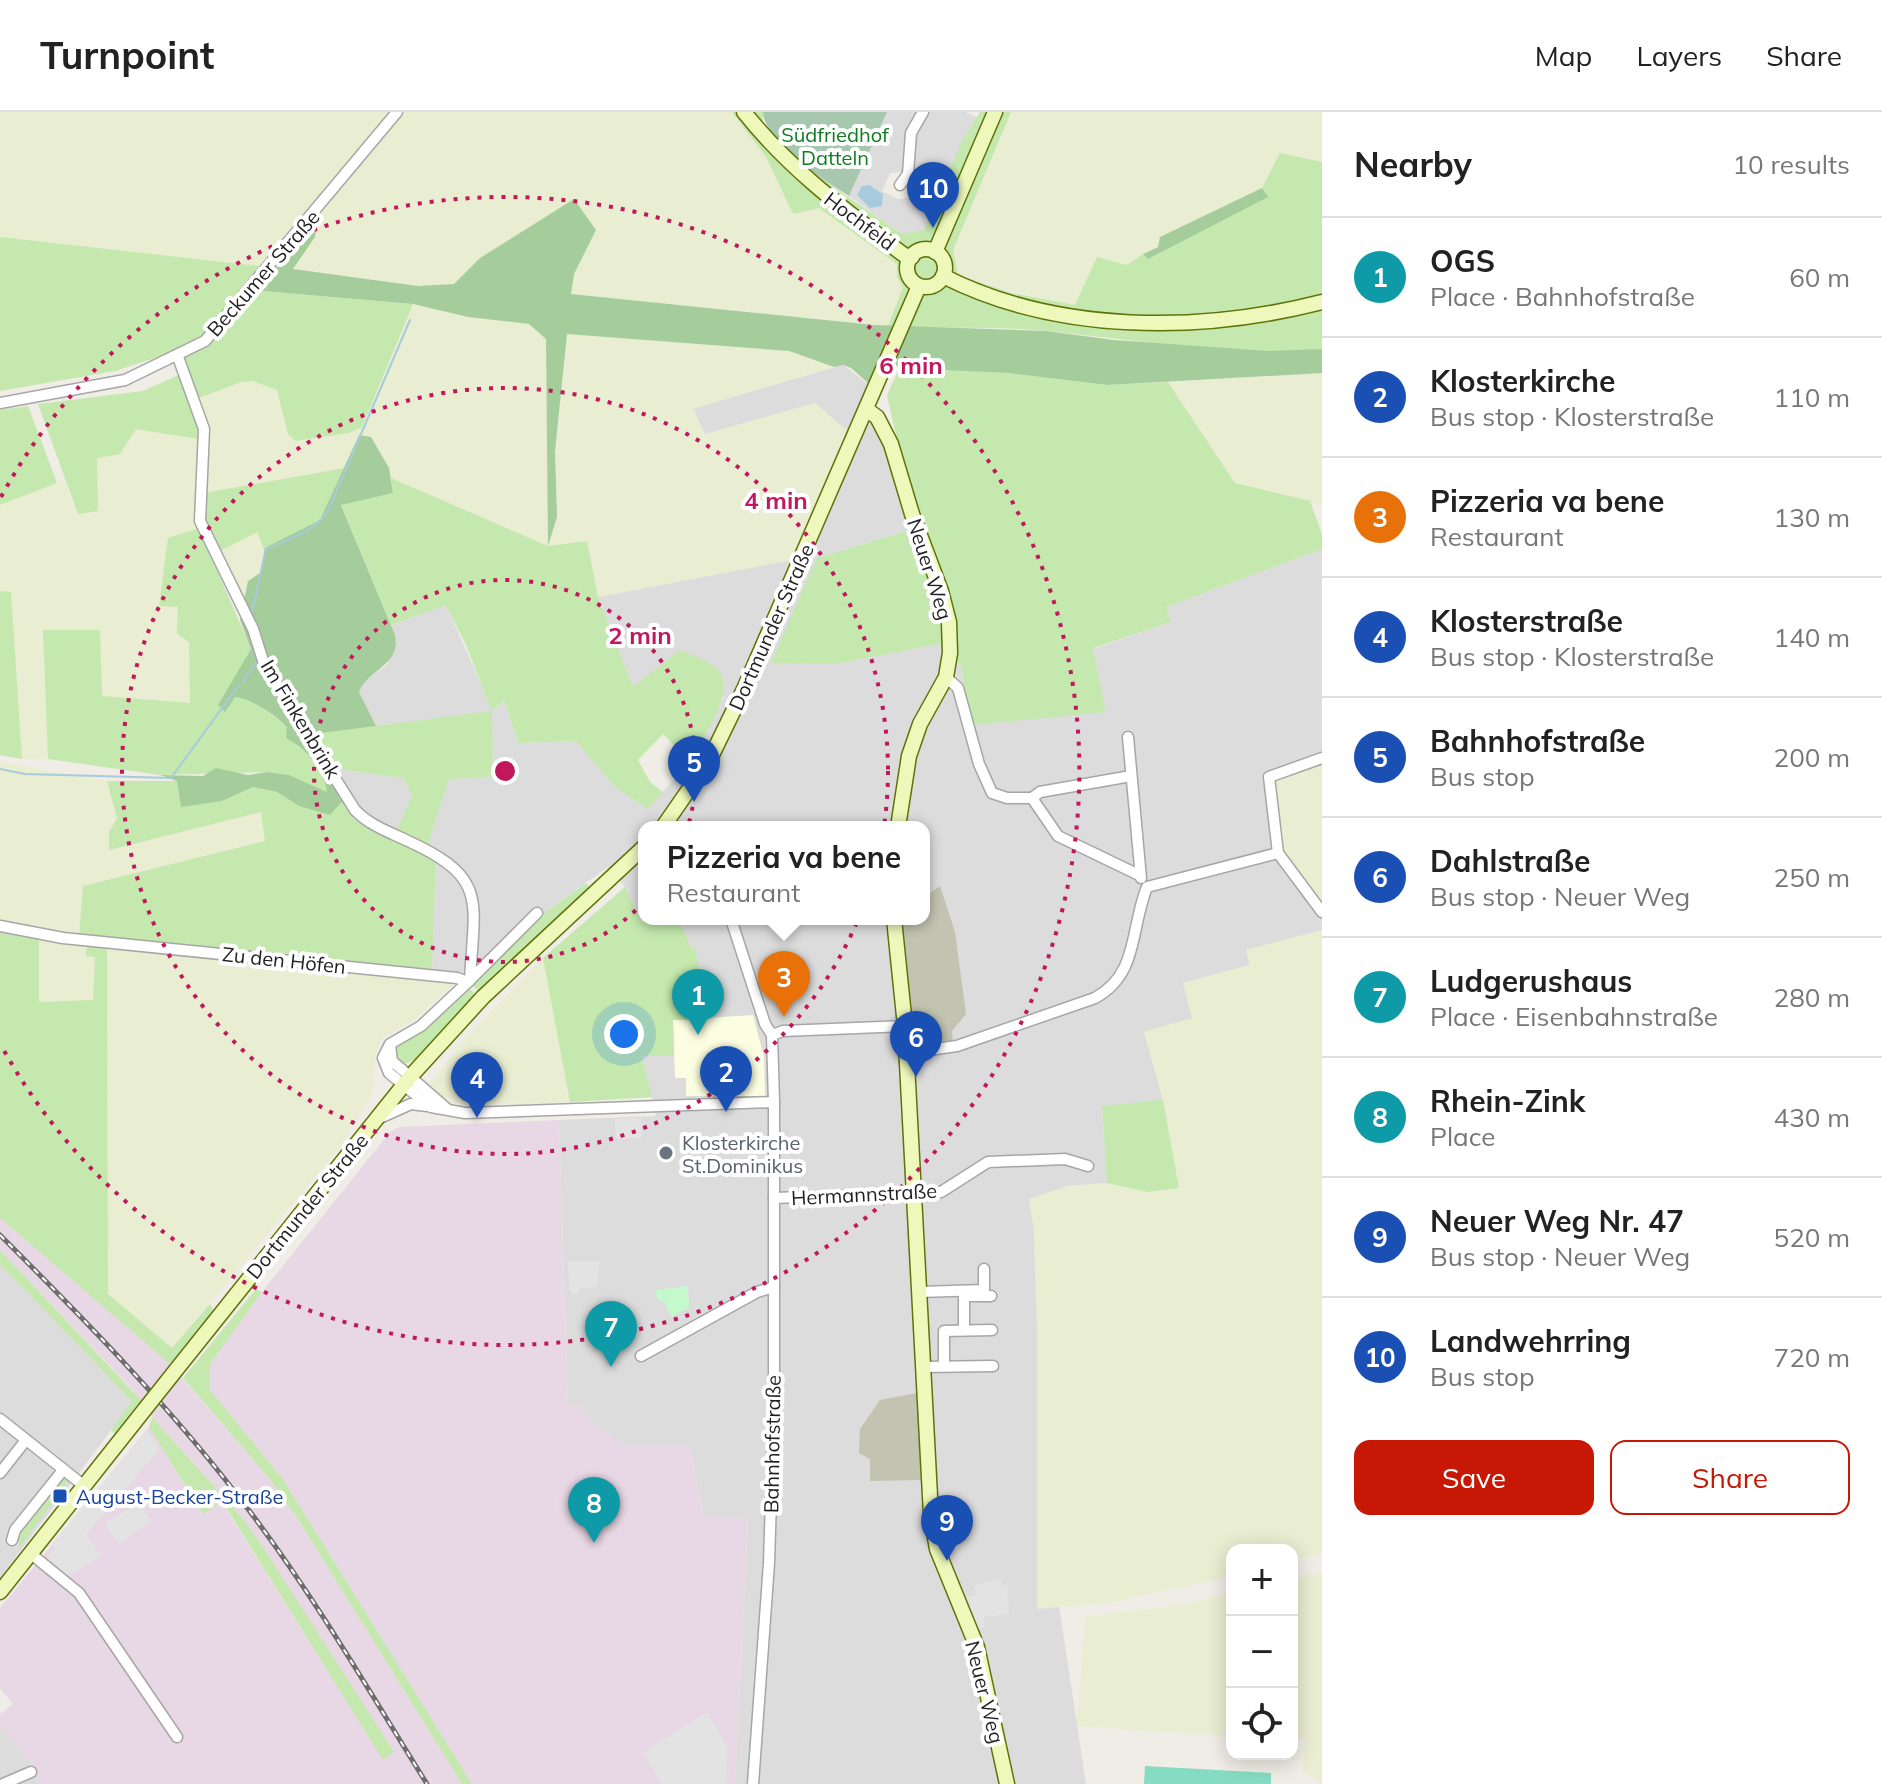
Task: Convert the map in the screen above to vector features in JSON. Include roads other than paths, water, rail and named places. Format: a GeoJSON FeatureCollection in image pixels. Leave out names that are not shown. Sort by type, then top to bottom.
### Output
{"type":"FeatureCollection","features":[{"type":"Feature","properties":{"kind":"main road","name":"Hochfeld"},"geometry":{"type":"LineString","coordinates":[[744,112],[772,147],[804,178],[904,255],[912,257]]}},
{"type":"Feature","properties":{"kind":"main road"},"geometry":{"type":"LineString","coordinates":[[935,252],[989,114]]}},
{"type":"Feature","properties":{"kind":"main road"},"geometry":{"type":"LineString","coordinates":[[922,250],[935,252],[943,260],[943,276],[930,287],[919,286],[908,273],[912,257],[922,250]]}},
{"type":"Feature","properties":{"kind":"main road"},"geometry":{"type":"LineString","coordinates":[[943,276],[1029,307],[1093,318],[1148,322],[1241,318],[1322,302]]}},
{"type":"Feature","properties":{"kind":"main road","name":"Dortmunder Straße"},"geometry":{"type":"LineString","coordinates":[[671,821],[710,759],[740,698],[919,286]]}},
{"type":"Feature","properties":{"kind":"main road","name":"Neuer Weg"},"geometry":{"type":"LineString","coordinates":[[866,409],[877,417],[891,444],[949,622],[950,653],[946,677],[920,724],[909,756],[899,821]]}},
{"type":"Feature","properties":{"kind":"main road","name":"Dortmunder Straße"},"geometry":{"type":"LineString","coordinates":[[0,1592],[407,1081],[483,997],[638,853]]}},
{"type":"Feature","properties":{"kind":"main road","name":"Neuer Weg"},"geometry":{"type":"LineString","coordinates":[[895,925],[907,1053],[923,1367],[937,1549],[977,1647],[1007,1784]]}},
{"type":"Feature","properties":{"kind":"street","name":"Beckumer Straße"},"geometry":{"type":"LineString","coordinates":[[0,403],[125,380],[178,357],[205,341],[397,112]]}},
{"type":"Feature","properties":{"kind":"street"},"geometry":{"type":"LineString","coordinates":[[900,185],[908,174],[911,133],[923,112]]}},
{"type":"Feature","properties":{"kind":"street","name":"Im Finkenbrink"},"geometry":{"type":"LineString","coordinates":[[178,357],[204,429],[200,521],[253,629],[265,667],[361,816],[435,853],[464,877],[474,904],[469,981]]}},
{"type":"Feature","properties":{"kind":"street"},"geometry":{"type":"LineString","coordinates":[[946,677],[958,688],[979,764],[992,793],[1007,798],[1032,798],[1040,792],[1131,776]]}},
{"type":"Feature","properties":{"kind":"street"},"geometry":{"type":"LineString","coordinates":[[907,1053],[957,1046],[1095,998],[1113,988],[1124,974],[1147,887],[1139,875],[1128,737]]}},
{"type":"Feature","properties":{"kind":"street"},"geometry":{"type":"LineString","coordinates":[[1322,758],[1269,777],[1278,853],[1322,912]]}},
{"type":"Feature","properties":{"kind":"street"},"geometry":{"type":"LineString","coordinates":[[1032,798],[1058,836],[1139,875]]}},
{"type":"Feature","properties":{"kind":"street"},"geometry":{"type":"LineString","coordinates":[[1147,887],[1278,853]]}},
{"type":"Feature","properties":{"kind":"street"},"geometry":{"type":"LineString","coordinates":[[447,1109],[407,1081],[389,1073],[383,1058],[390,1044],[421,1026],[537,913]]}},
{"type":"Feature","properties":{"kind":"street","name":"Bahnhofstraße"},"geometry":{"type":"LineString","coordinates":[[733,925],[765,1024],[772,1035],[774,1102],[771,1510],[753,1784]]}},
{"type":"Feature","properties":{"kind":"street","name":"Zu den Höfen"},"geometry":{"type":"LineString","coordinates":[[0,926],[63,938],[469,981]]}},
{"type":"Feature","properties":{"kind":"street"},"geometry":{"type":"LineString","coordinates":[[772,1035],[783,1031],[905,1026]]}},
{"type":"Feature","properties":{"kind":"street"},"geometry":{"type":"LineString","coordinates":[[407,1081],[431,1107]]}},
{"type":"Feature","properties":{"kind":"street"},"geometry":{"type":"LineString","coordinates":[[380,1118],[411,1104],[479,1114],[774,1102]]}},
{"type":"Feature","properties":{"kind":"street","name":"Hermannstraße"},"geometry":{"type":"LineString","coordinates":[[774,1198],[950,1189],[988,1162],[1065,1159],[1088,1166]]}},
{"type":"Feature","properties":{"kind":"street"},"geometry":{"type":"LineString","coordinates":[[964,1293],[984,1290],[984,1269]]}},
{"type":"Feature","properties":{"kind":"street"},"geometry":{"type":"LineString","coordinates":[[641,1356],[757,1292],[774,1287]]}},
{"type":"Feature","properties":{"kind":"street"},"geometry":{"type":"LineString","coordinates":[[919,1292],[991,1296]]}},
{"type":"Feature","properties":{"kind":"street"},"geometry":{"type":"LineString","coordinates":[[964,1293],[964,1330]]}},
{"type":"Feature","properties":{"kind":"street"},"geometry":{"type":"LineString","coordinates":[[944,1366],[944,1331],[992,1330]]}},
{"type":"Feature","properties":{"kind":"street"},"geometry":{"type":"LineString","coordinates":[[923,1367],[993,1366]]}},
{"type":"Feature","properties":{"kind":"street"},"geometry":{"type":"LineString","coordinates":[[0,1419],[83,1485]]}},
{"type":"Feature","properties":{"kind":"street"},"geometry":{"type":"LineString","coordinates":[[0,1473],[26,1440]]}},
{"type":"Feature","properties":{"kind":"street"},"geometry":{"type":"LineString","coordinates":[[12,1540],[15,1530],[63,1470]]}},
{"type":"Feature","properties":{"kind":"street"},"geometry":{"type":"LineString","coordinates":[[30,1553],[79,1593],[177,1737]]}},
{"type":"Feature","properties":{"kind":"street"},"geometry":{"type":"LineString","coordinates":[[3,1784],[31,1772]]}},
{"type":"Feature","properties":{"kind":"water"},"geometry":{"type":"Polygon","coordinates":[[[869,185],[883,194],[882,206],[870,208],[857,195],[862,186],[869,185]]]}},
{"type":"Feature","properties":{"kind":"waterway"},"geometry":{"type":"LineString","coordinates":[[252,613],[266,549],[308,530],[328,511],[410,320]]}},
{"type":"Feature","properties":{"kind":"waterway"},"geometry":{"type":"LineString","coordinates":[[243,681],[257,662],[253,644]]}},
{"type":"Feature","properties":{"kind":"waterway"},"geometry":{"type":"LineString","coordinates":[[0,769],[25,774],[171,778],[239,685]]}},
{"type":"Feature","properties":{"kind":"railway"},"geometry":{"type":"LineString","coordinates":[[0,1235],[160,1402],[220,1473],[318,1610],[427,1784]]}},
{"type":"Feature","properties":{"kind":"place","name":"Landwehrring"},"geometry":{"type":"Point","coordinates":[933,228]}},
{"type":"Feature","properties":{"kind":"place","name":"Bahnhofstraße"},"geometry":{"type":"Point","coordinates":[694,802]}},
{"type":"Feature","properties":{"kind":"place","name":"Pizzeria va bene"},"geometry":{"type":"Point","coordinates":[784,1017]}},
{"type":"Feature","properties":{"kind":"place","name":"OGS"},"geometry":{"type":"Point","coordinates":[698,1035]}},
{"type":"Feature","properties":{"kind":"place","name":"Dahlstraße"},"geometry":{"type":"Point","coordinates":[916,1077]}},
{"type":"Feature","properties":{"kind":"place","name":"Klosterkirche"},"geometry":{"type":"Point","coordinates":[726,1112]}},
{"type":"Feature","properties":{"kind":"place","name":"Klosterstraße"},"geometry":{"type":"Point","coordinates":[477,1118]}},
{"type":"Feature","properties":{"kind":"place","name":"Klosterkirche St.Dominikus"},"geometry":{"type":"Point","coordinates":[666,1153]}},
{"type":"Feature","properties":{"kind":"place","name":"Ludgerushaus"},"geometry":{"type":"Point","coordinates":[611,1367]}},
{"type":"Feature","properties":{"kind":"place","name":"August-Becker-Straße"},"geometry":{"type":"Point","coordinates":[60,1496]}},
{"type":"Feature","properties":{"kind":"place","name":"Rhein-Zink"},"geometry":{"type":"Point","coordinates":[594,1543]}},
{"type":"Feature","properties":{"kind":"place","name":"Neuer Weg Nr. 47"},"geometry":{"type":"Point","coordinates":[947,1561]}},
{"type":"Feature","properties":{"kind":"park label","name":"Südfriedhof Datteln"},"geometry":{"type":"Point","coordinates":[835,146]}}]}
